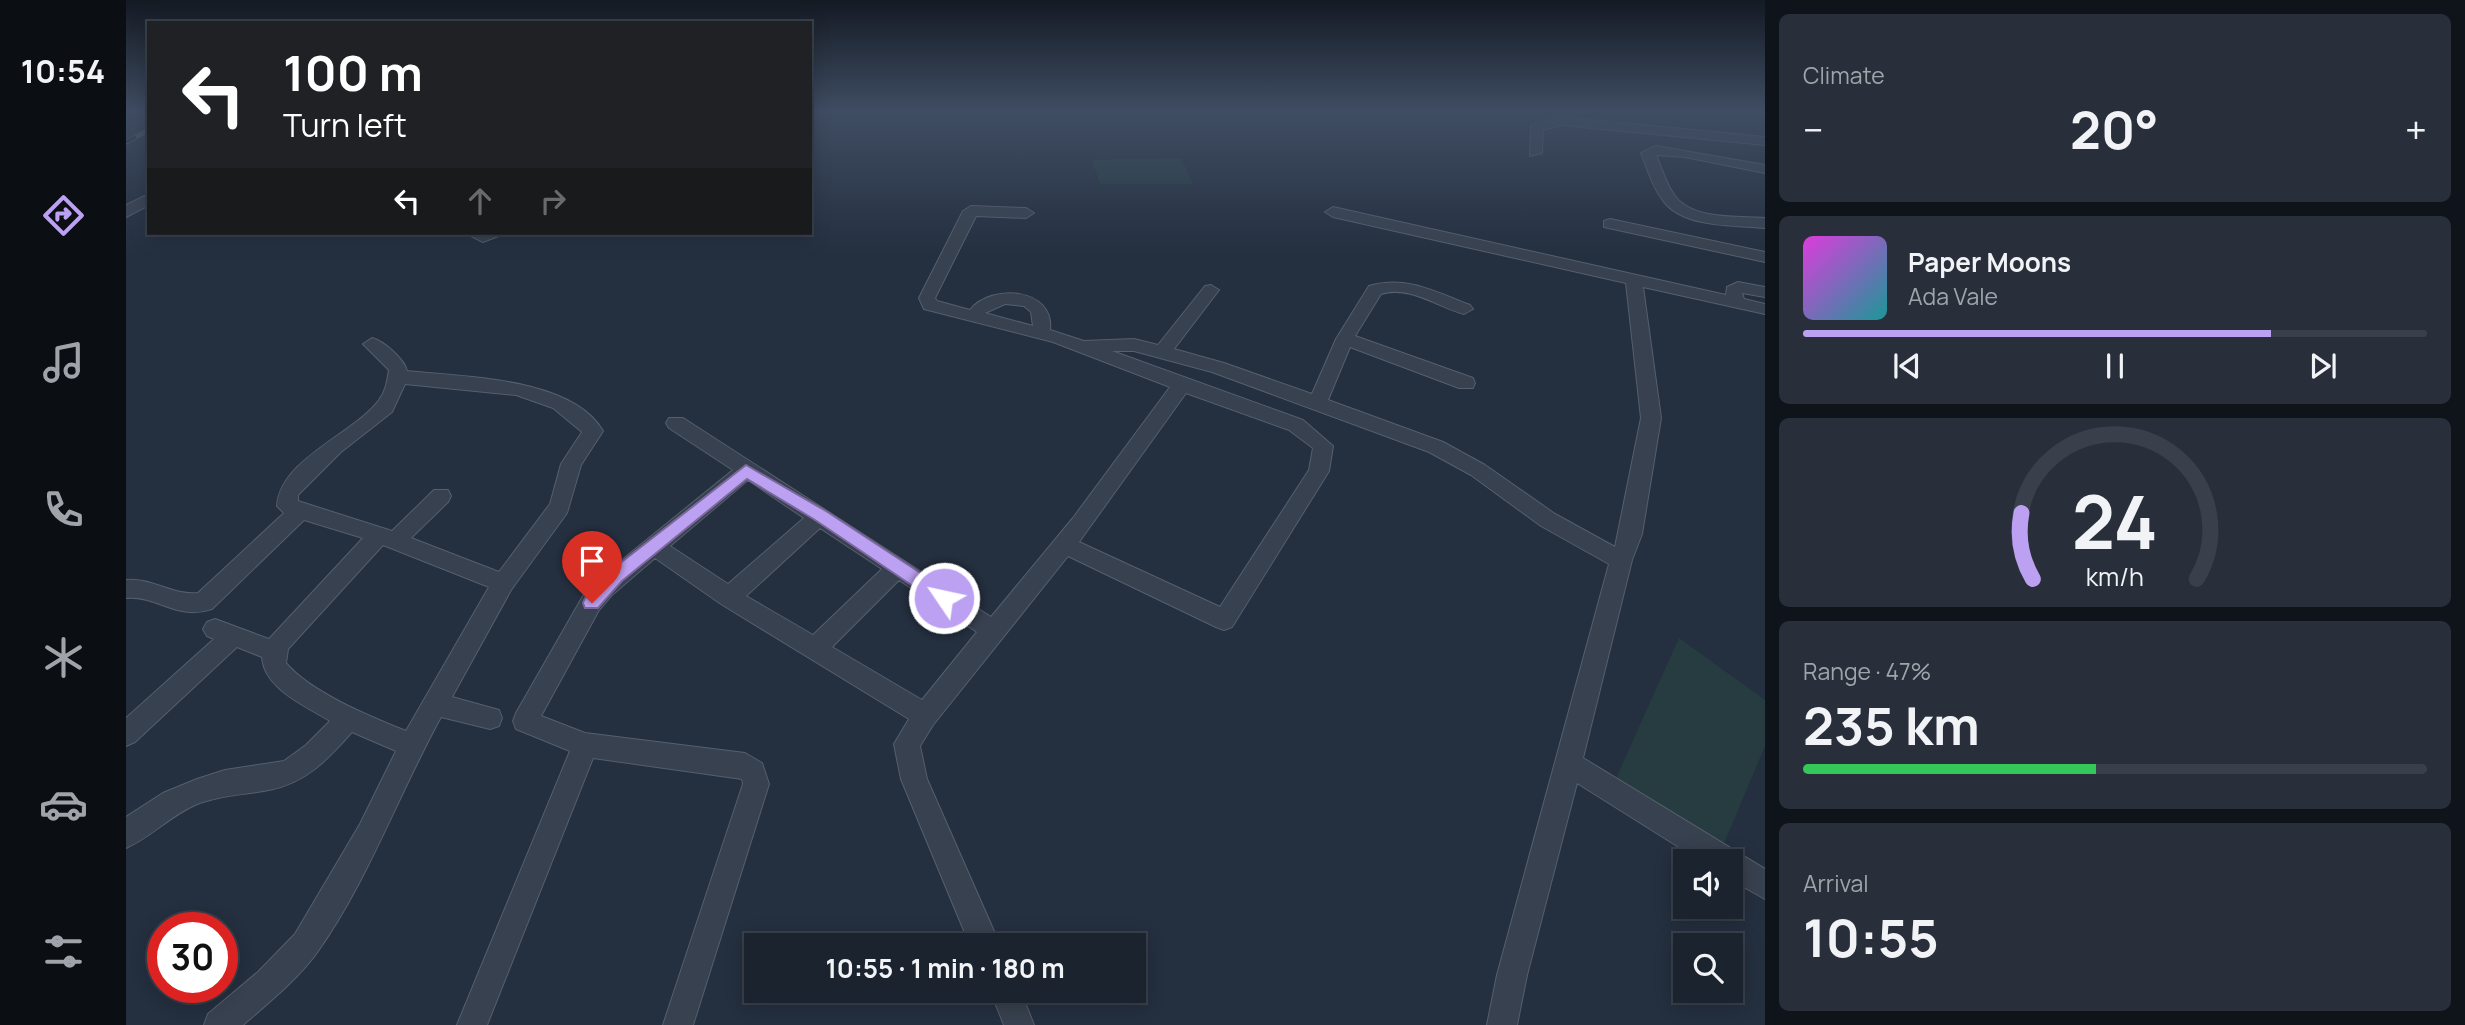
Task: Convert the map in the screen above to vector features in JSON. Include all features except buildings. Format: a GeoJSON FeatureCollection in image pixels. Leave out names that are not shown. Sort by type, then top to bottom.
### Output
{"type":"FeatureCollection","features":[{"type":"Feature","properties":{"kind":"street"},"geometry":{"type":"LineString","coordinates":[[1651,159],[1671,202],[1681,209],[1695,214],[1765,222]]}},
{"type":"Feature","properties":{"kind":"street"},"geometry":{"type":"LineString","coordinates":[[1709,159],[1765,169]]}},
{"type":"Feature","properties":{"kind":"street"},"geometry":{"type":"LineString","coordinates":[[126,212],[147,199]]}},
{"type":"Feature","properties":{"kind":"street"},"geometry":{"type":"LineString","coordinates":[[1026,213],[971,211],[927,301],[934,307],[1041,332],[1081,346],[1296,425],[1324,446],[1320,471],[1224,620],[1064,545]]}},
{"type":"Feature","properties":{"kind":"street"},"geometry":{"type":"LineString","coordinates":[[1333,212],[1765,309]]}},
{"type":"Feature","properties":{"kind":"street"},"geometry":{"type":"LineString","coordinates":[[1610,224],[1765,257]]}},
{"type":"Feature","properties":{"kind":"street"},"geometry":{"type":"LineString","coordinates":[[1502,1025],[1511,975],[1621,560],[1631,534],[1651,418],[1634,278]]}},
{"type":"Feature","properties":{"kind":"street"},"geometry":{"type":"LineString","coordinates":[[1318,401],[1345,340],[1375,290],[1381,287],[1405,287],[1464,309]]}},
{"type":"Feature","properties":{"kind":"street"},"geometry":{"type":"LineString","coordinates":[[1736,302],[1733,291],[1738,287],[1765,292]]}},
{"type":"Feature","properties":{"kind":"street"},"geometry":{"type":"LineString","coordinates":[[1163,351],[1211,290]]}},
{"type":"Feature","properties":{"kind":"street"},"geometry":{"type":"LineString","coordinates":[[1345,340],[1466,383]]}},
{"type":"Feature","properties":{"kind":"street"},"geometry":{"type":"LineString","coordinates":[[372,344],[395,363],[398,377],[385,407],[334,447],[288,492],[287,506],[387,538],[503,583]]}},
{"type":"Feature","properties":{"kind":"street"},"geometry":{"type":"LineString","coordinates":[[1081,346],[1134,345],[1163,351],[1318,401],[1436,447],[1478,470],[1548,520],[1621,560]]}},
{"type":"Feature","properties":{"kind":"street"},"geometry":{"type":"LineString","coordinates":[[219,1025],[269,983],[305,944],[370,834],[412,746],[503,583],[560,507],[570,464],[593,430],[561,403],[517,389],[398,377]]}},
{"type":"Feature","properties":{"kind":"street"},"geometry":{"type":"LineString","coordinates":[[980,933],[914,779],[907,744],[925,715],[991,629],[1064,545],[1182,384]]}},
{"type":"Feature","properties":{"kind":"street"},"geometry":{"type":"LineString","coordinates":[[676,423],[991,629]]}},
{"type":"Feature","properties":{"kind":"street"},"geometry":{"type":"LineString","coordinates":[[678,1025],[756,785],[752,772],[745,765],[585,745],[525,721],[592,603],[616,576],[746,471]]}},
{"type":"Feature","properties":{"kind":"street"},"geometry":{"type":"LineString","coordinates":[[412,746],[348,719],[278,673],[274,651],[279,642],[387,538],[441,496]]}},
{"type":"Feature","properties":{"kind":"street"},"geometry":{"type":"LineString","coordinates":[[126,589],[135,588],[186,604],[204,602],[300,511]]}},
{"type":"Feature","properties":{"kind":"street"},"geometry":{"type":"LineString","coordinates":[[729,597],[820,516]]}},
{"type":"Feature","properties":{"kind":"street"},"geometry":{"type":"LineString","coordinates":[[654,546],[729,597],[925,715]]}},
{"type":"Feature","properties":{"kind":"street"},"geometry":{"type":"LineString","coordinates":[[815,649],[898,567]]}},
{"type":"Feature","properties":{"kind":"street"},"geometry":{"type":"LineString","coordinates":[[126,734],[224,632],[274,651]]}},
{"type":"Feature","properties":{"kind":"street"},"geometry":{"type":"LineString","coordinates":[[436,704],[490,718]]}},
{"type":"Feature","properties":{"kind":"street"},"geometry":{"type":"LineString","coordinates":[[126,834],[163,806],[186,794],[226,783],[273,778],[295,769],[348,719]]}},
{"type":"Feature","properties":{"kind":"street"},"geometry":{"type":"LineString","coordinates":[[472,1025],[585,745]]}},
{"type":"Feature","properties":{"kind":"street"},"geometry":{"type":"LineString","coordinates":[[1569,764],[1707,849]]}},
{"type":"Feature","properties":{"kind":"street"},"geometry":{"type":"LineString","coordinates":[[1743,871],[1765,885]]}},
{"type":"Feature","properties":{"kind":"street"},"geometry":{"type":"LineString","coordinates":[[1010,1003],[1019,1025]]}},
{"type":"Feature","properties":{"kind":"green space"},"geometry":{"type":"Polygon","coordinates":[[[1181,159],[1193,184],[1100,184],[1092,160],[1181,159]]]}},
{"type":"Feature","properties":{"kind":"green space"},"geometry":{"type":"Polygon","coordinates":[[[1679,638],[1765,700],[1765,746],[1722,849],[1714,849],[1613,785],[1679,638]]]}},
{"type":"Feature","properties":{"kind":"route"},"geometry":{"type":"LineString","coordinates":[[592,603],[616,576],[746,471],[944,598]]}}]}
